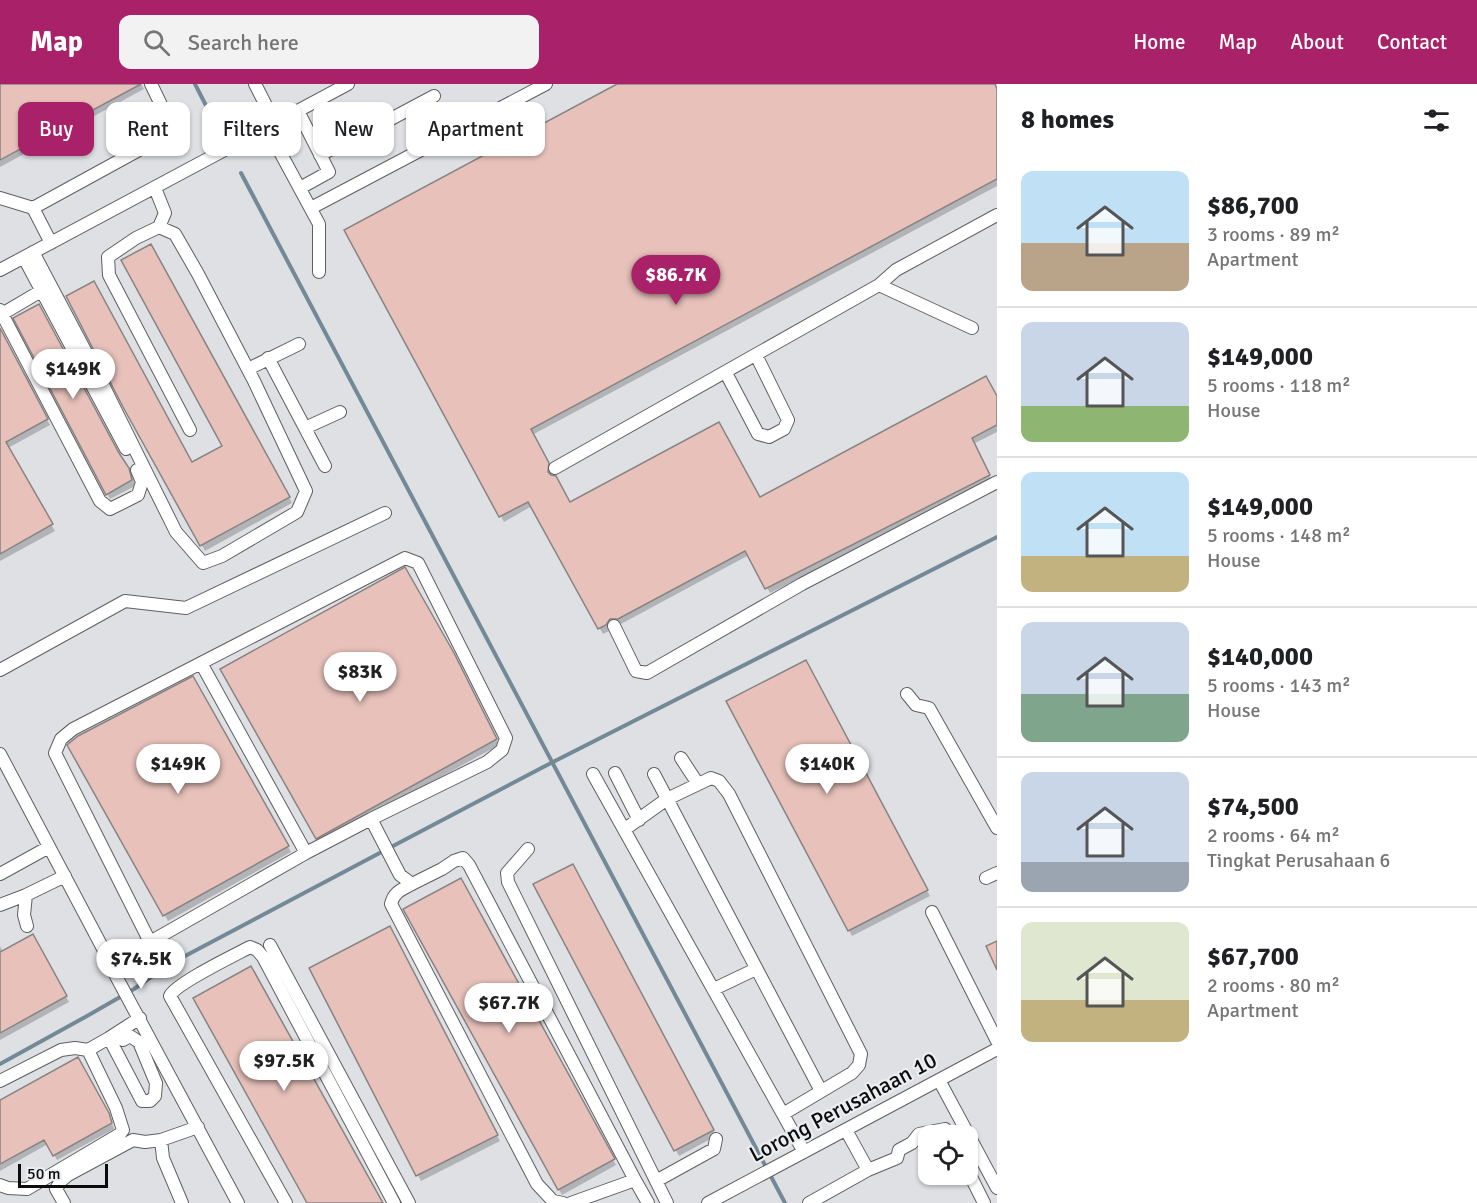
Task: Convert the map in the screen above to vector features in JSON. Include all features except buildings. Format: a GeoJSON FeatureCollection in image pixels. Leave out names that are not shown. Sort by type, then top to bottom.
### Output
{"type":"FeatureCollection","features":[{"type":"Feature","properties":{"kind":"street"},"geometry":{"type":"LineString","coordinates":[[0,198],[33,208],[159,139],[167,128],[166,116],[151,84]]}},
{"type":"Feature","properties":{"kind":"street"},"geometry":{"type":"LineString","coordinates":[[255,84],[262,102]]}},
{"type":"Feature","properties":{"kind":"street"},"geometry":{"type":"LineString","coordinates":[[301,109],[348,84]]}},
{"type":"Feature","properties":{"kind":"street"},"geometry":{"type":"LineString","coordinates":[[311,208],[546,84]]}},
{"type":"Feature","properties":{"kind":"street"},"geometry":{"type":"LineString","coordinates":[[394,117],[434,96]]}},
{"type":"Feature","properties":{"kind":"street"},"geometry":{"type":"LineString","coordinates":[[301,117],[313,141]]}},
{"type":"Feature","properties":{"kind":"street"},"geometry":{"type":"LineString","coordinates":[[0,270],[214,156]]}},
{"type":"Feature","properties":{"kind":"street"},"geometry":{"type":"LineString","coordinates":[[285,156],[319,224],[319,272]]}},
{"type":"Feature","properties":{"kind":"street"},"geometry":{"type":"LineString","coordinates":[[300,188],[329,172],[321,156]]}},
{"type":"Feature","properties":{"kind":"street"},"geometry":{"type":"LineString","coordinates":[[155,188],[165,213],[159,227],[135,238],[108,257],[109,275],[190,430]]}},
{"type":"Feature","properties":{"kind":"street"},"geometry":{"type":"LineString","coordinates":[[33,208],[51,243]]}},
{"type":"Feature","properties":{"kind":"street"},"geometry":{"type":"LineString","coordinates":[[555,468],[726,373],[879,285],[896,270],[997,215]]}},
{"type":"Feature","properties":{"kind":"street"},"geometry":{"type":"LineString","coordinates":[[29,255],[98,375],[176,532],[203,563],[222,556],[297,512],[306,491],[248,369],[175,234],[159,227]]}},
{"type":"Feature","properties":{"kind":"street"},"geometry":{"type":"LineString","coordinates":[[29,255],[41,291],[142,482],[138,495],[110,509],[100,501],[1,312],[41,291]]}},
{"type":"Feature","properties":{"kind":"street"},"geometry":{"type":"LineString","coordinates":[[879,285],[972,328]]}},
{"type":"Feature","properties":{"kind":"street"},"geometry":{"type":"LineString","coordinates":[[248,369],[299,344]]}},
{"type":"Feature","properties":{"kind":"street"},"geometry":{"type":"LineString","coordinates":[[726,373],[758,434],[769,437],[784,429],[788,420],[756,355]]}},
{"type":"Feature","properties":{"kind":"street"},"geometry":{"type":"LineString","coordinates":[[268,358],[325,466]]}},
{"type":"Feature","properties":{"kind":"street"},"geometry":{"type":"LineString","coordinates":[[305,429],[340,412]]}},
{"type":"Feature","properties":{"kind":"street"},"geometry":{"type":"LineString","coordinates":[[614,626],[636,671],[647,673],[802,584],[997,482]]}},
{"type":"Feature","properties":{"kind":"street"},"geometry":{"type":"LineString","coordinates":[[0,670],[125,601],[186,608],[385,513]]}},
{"type":"Feature","properties":{"kind":"street"},"geometry":{"type":"LineString","coordinates":[[109,960],[150,942],[306,853],[487,762],[502,750],[506,738],[418,563],[405,558],[73,729],[61,739],[55,753],[150,942]]}},
{"type":"Feature","properties":{"kind":"street"},"geometry":{"type":"LineString","coordinates":[[201,663],[306,853]]}},
{"type":"Feature","properties":{"kind":"street"},"geometry":{"type":"LineString","coordinates":[[907,694],[916,705],[929,708],[997,828]]}},
{"type":"Feature","properties":{"kind":"street"},"geometry":{"type":"LineString","coordinates":[[0,754],[238,1203]]}},
{"type":"Feature","properties":{"kind":"street"},"geometry":{"type":"LineString","coordinates":[[681,758],[698,784]]}},
{"type":"Feature","properties":{"kind":"street"},"geometry":{"type":"LineString","coordinates":[[615,773],[639,820]]}},
{"type":"Feature","properties":{"kind":"street"},"geometry":{"type":"LineString","coordinates":[[593,774],[804,1152]]}},
{"type":"Feature","properties":{"kind":"street"},"geometry":{"type":"LineString","coordinates":[[654,774],[821,1091]]}},
{"type":"Feature","properties":{"kind":"street"},"geometry":{"type":"LineString","coordinates":[[625,829],[667,799],[711,778],[719,781],[729,794],[861,1054],[860,1065],[852,1073],[783,1114]]}},
{"type":"Feature","properties":{"kind":"street"},"geometry":{"type":"LineString","coordinates":[[371,819],[400,875],[412,884]]}},
{"type":"Feature","properties":{"kind":"street"},"geometry":{"type":"LineString","coordinates":[[0,874],[50,847]]}},
{"type":"Feature","properties":{"kind":"street"},"geometry":{"type":"LineString","coordinates":[[528,849],[507,873],[508,882],[667,1203]]}},
{"type":"Feature","properties":{"kind":"street"},"geometry":{"type":"LineString","coordinates":[[563,1203],[553,1201],[537,1184],[391,904],[393,896],[398,891],[463,858],[469,865],[648,1203]]}},
{"type":"Feature","properties":{"kind":"street"},"geometry":{"type":"LineString","coordinates":[[0,905],[65,876]]}},
{"type":"Feature","properties":{"kind":"street"},"geometry":{"type":"LineString","coordinates":[[26,895],[24,915],[27,926]]}},
{"type":"Feature","properties":{"kind":"street"},"geometry":{"type":"LineString","coordinates":[[932,912],[997,1041]]}},
{"type":"Feature","properties":{"kind":"street"},"geometry":{"type":"LineString","coordinates":[[270,945],[410,1203]]}},
{"type":"Feature","properties":{"kind":"street"},"geometry":{"type":"LineString","coordinates":[[286,1203],[170,996],[171,992],[188,981],[250,947],[257,950],[263,957],[394,1203]]}},
{"type":"Feature","properties":{"kind":"street"},"geometry":{"type":"LineString","coordinates":[[714,989],[756,969]]}},
{"type":"Feature","properties":{"kind":"street"},"geometry":{"type":"LineString","coordinates":[[0,1081],[61,1050],[75,1048],[88,1050],[140,1018]]}},
{"type":"Feature","properties":{"kind":"street"},"geometry":{"type":"LineString","coordinates":[[109,1038],[142,1101],[150,1101],[155,1096],[156,1083],[139,1042],[130,1036],[123,1040]]}},
{"type":"Feature","properties":{"kind":"street","name":"Lorong Perusahaan 10"},"geometry":{"type":"LineString","coordinates":[[708,1203],[997,1049]]}},
{"type":"Feature","properties":{"kind":"street"},"geometry":{"type":"LineString","coordinates":[[0,1185],[27,1189],[123,1130],[116,1108],[88,1050]]}},
{"type":"Feature","properties":{"kind":"street"},"geometry":{"type":"LineString","coordinates":[[939,1080],[997,1188]]}},
{"type":"Feature","properties":{"kind":"street"},"geometry":{"type":"LineString","coordinates":[[64,1203],[56,1189],[69,1175],[133,1140],[145,1142],[161,1140],[198,1127]]}},
{"type":"Feature","properties":{"kind":"street"},"geometry":{"type":"LineString","coordinates":[[846,1130],[868,1170]]}},
{"type":"Feature","properties":{"kind":"street"},"geometry":{"type":"LineString","coordinates":[[809,1203],[868,1170],[897,1158],[899,1150],[912,1143],[918,1135]]}},
{"type":"Feature","properties":{"kind":"street"},"geometry":{"type":"LineString","coordinates":[[656,1180],[714,1149],[716,1139]]}},
{"type":"Feature","properties":{"kind":"street"},"geometry":{"type":"LineString","coordinates":[[161,1140],[163,1158],[182,1203]]}},
{"type":"Feature","properties":{"kind":"street"},"geometry":{"type":"LineString","coordinates":[[572,1203],[635,1180]]}},
{"type":"Feature","properties":{"kind":"street"},"geometry":{"type":"LineString","coordinates":[[975,1185],[984,1203]]}},
{"type":"Feature","properties":{"kind":"waterway"},"geometry":{"type":"LineString","coordinates":[[195,84],[204,102]]}},
{"type":"Feature","properties":{"kind":"waterway"},"geometry":{"type":"LineString","coordinates":[[241,173],[785,1203]]}},
{"type":"Feature","properties":{"kind":"waterway"},"geometry":{"type":"LineString","coordinates":[[0,1064],[134,989],[168,965],[374,856],[551,763],[997,537]]}}]}
